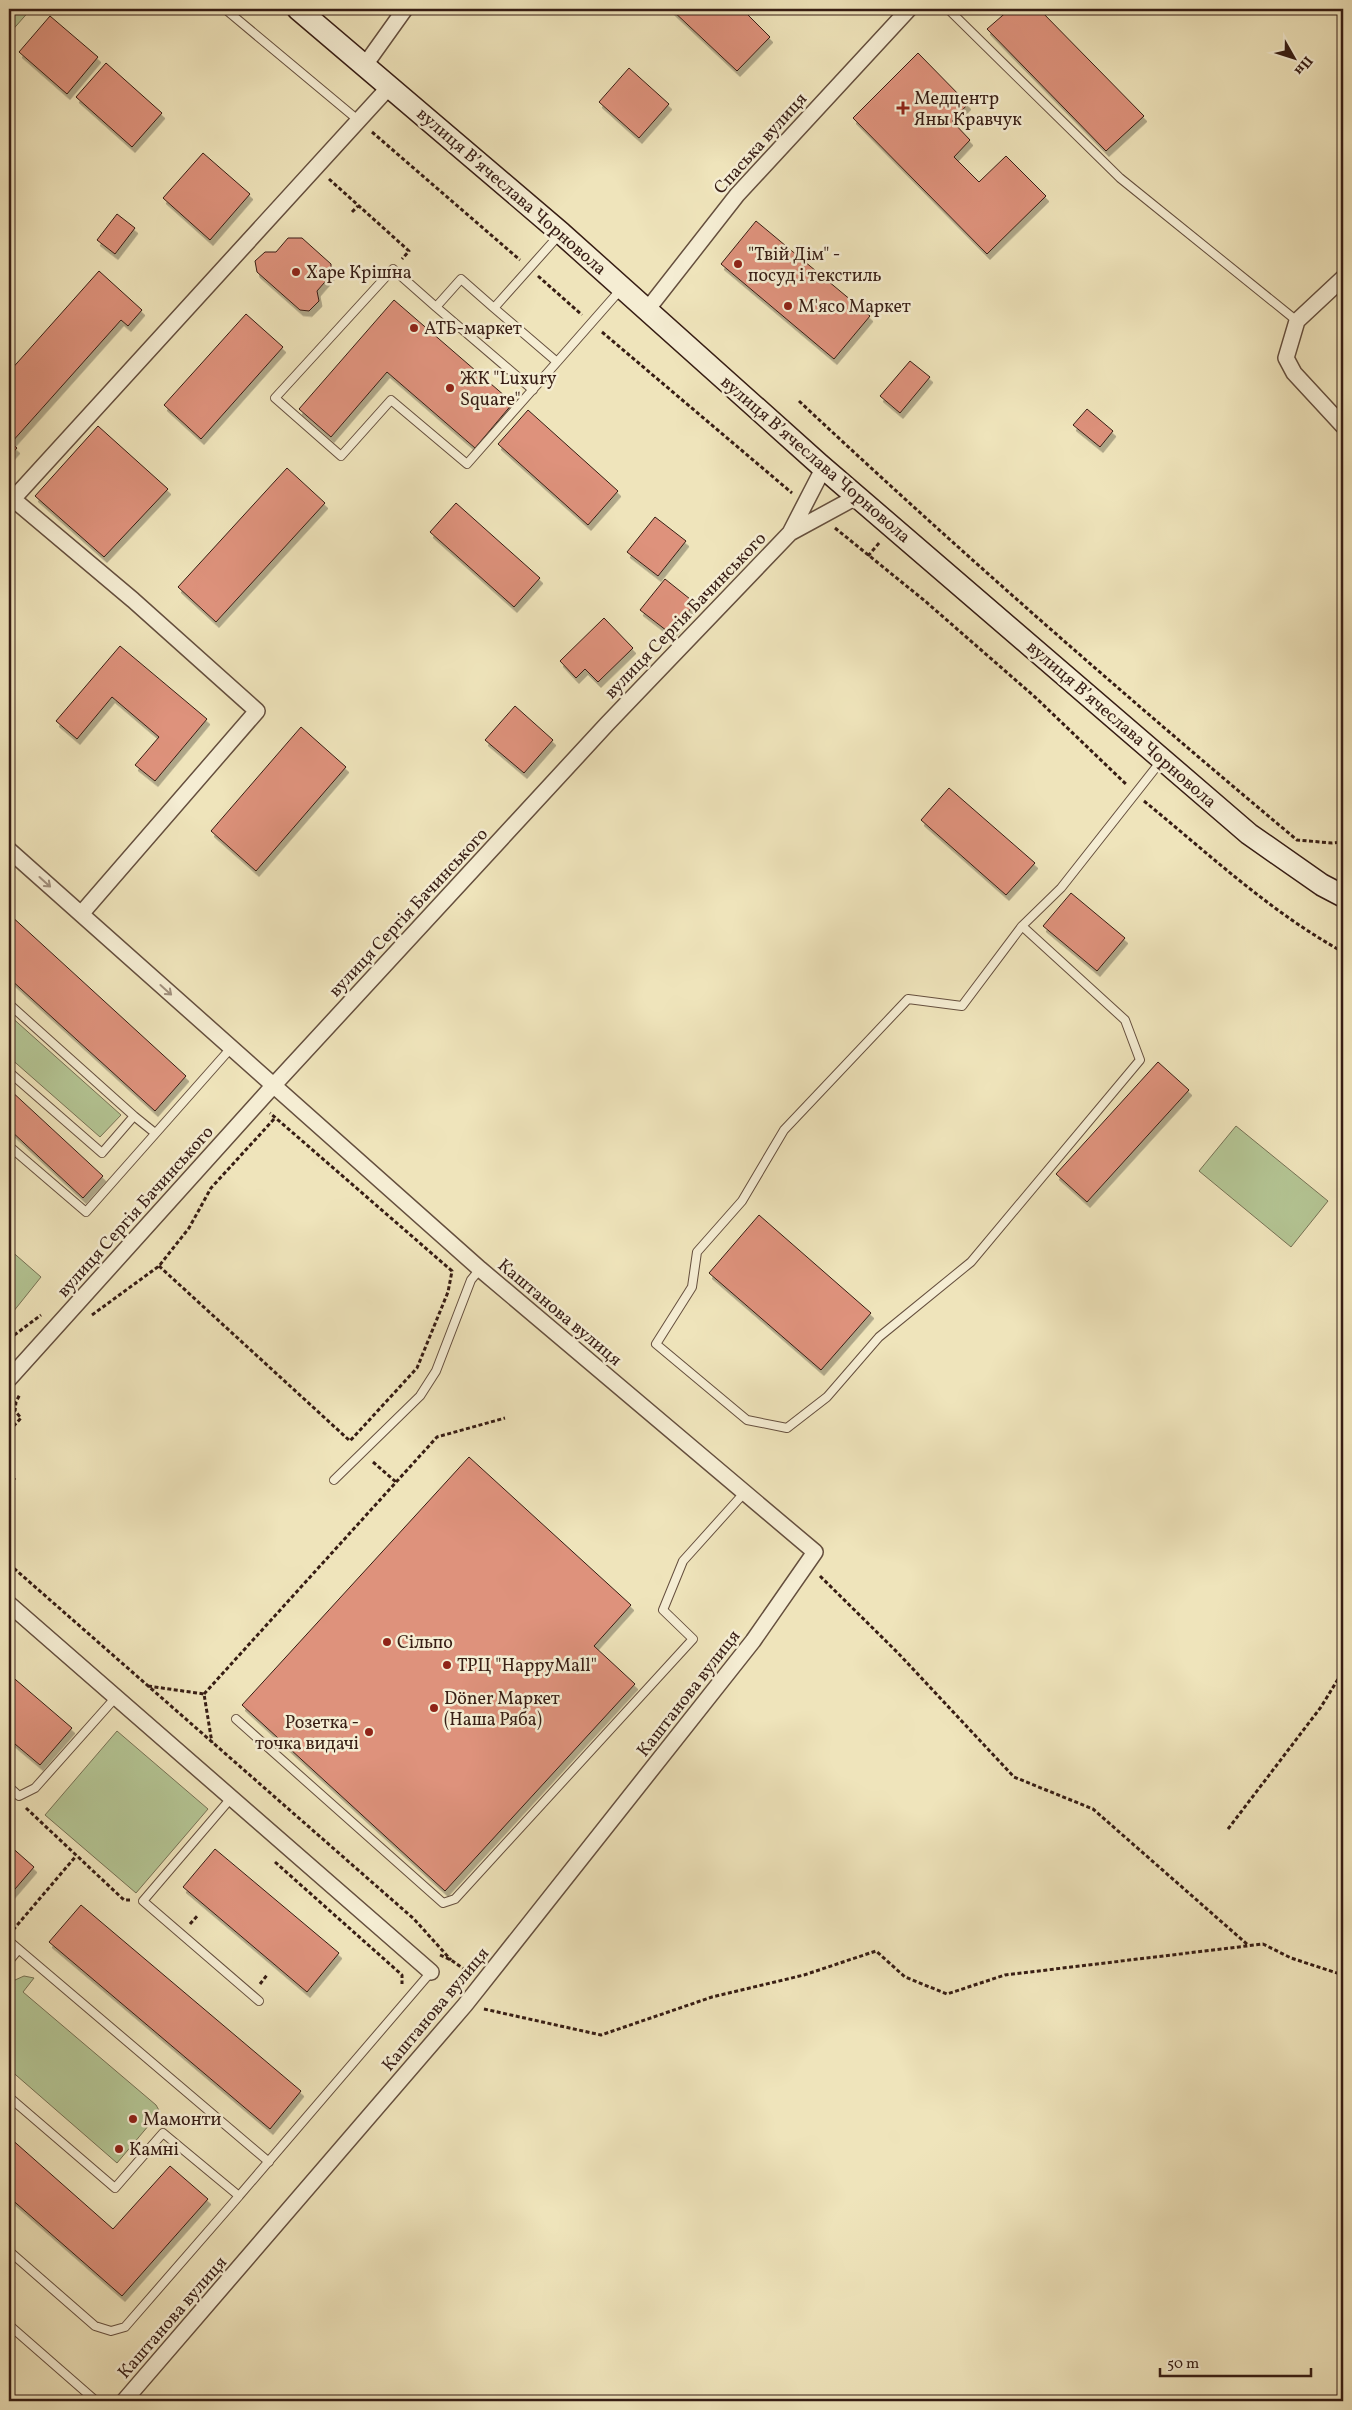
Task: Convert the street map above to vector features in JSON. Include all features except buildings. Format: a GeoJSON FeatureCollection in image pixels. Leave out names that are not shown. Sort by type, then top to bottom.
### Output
{"type":"FeatureCollection","features":[{"type":"Feature","properties":{"kind":"main road","name":"вулиця Вʼячеслава Чорновола"},"geometry":{"type":"LineString","coordinates":[[298,9],[561,232],[824,467],[1249,834],[1322,885],[1343,896]]}},
{"type":"Feature","properties":{"kind":"street"},"geometry":{"type":"LineString","coordinates":[[365,65],[406,9]]}},
{"type":"Feature","properties":{"kind":"street","name":"Спаська вулиця"},"geometry":{"type":"LineString","coordinates":[[648,310],[737,195],[909,9]]}},
{"type":"Feature","properties":{"kind":"street"},"geometry":{"type":"LineString","coordinates":[[81,914],[257,711],[133,600],[13,499],[390,86]]}},
{"type":"Feature","properties":{"kind":"street"},"geometry":{"type":"LineString","coordinates":[[1343,278],[1297,321],[1286,358],[1294,373],[1343,426]]}},
{"type":"Feature","properties":{"kind":"street"},"geometry":{"type":"LineString","coordinates":[[790,533],[824,467]]}},
{"type":"Feature","properties":{"kind":"street","name":"вулиця Сергія Бачинського"},"geometry":{"type":"LineString","coordinates":[[9,1379],[273,1086],[607,724],[790,533],[858,496]]}},
{"type":"Feature","properties":{"kind":"street","name":"Каштанова вулиця"},"geometry":{"type":"LineString","coordinates":[[9,850],[480,1269],[815,1552],[753,1641],[465,2005],[124,2401]]}},
{"type":"Feature","properties":{"kind":"street"},"geometry":{"type":"LineString","coordinates":[[9,1604],[431,1972]]}},
{"type":"Feature","properties":{"kind":"lane"},"geometry":{"type":"LineString","coordinates":[[224,9],[358,120]]}},
{"type":"Feature","properties":{"kind":"lane"},"geometry":{"type":"LineString","coordinates":[[948,9],[1120,178],[1297,321]]}},
{"type":"Feature","properties":{"kind":"lane"},"geometry":{"type":"LineString","coordinates":[[494,308],[561,232]]}},
{"type":"Feature","properties":{"kind":"lane"},"geometry":{"type":"LineString","coordinates":[[533,390],[393,269],[274,398],[341,456],[391,400],[466,464],[533,390],[622,288]]}},
{"type":"Feature","properties":{"kind":"lane"},"geometry":{"type":"LineString","coordinates":[[436,306],[460,279],[557,362]]}},
{"type":"Feature","properties":{"kind":"lane"},"geometry":{"type":"LineString","coordinates":[[1022,926],[1125,1020],[1140,1060],[971,1262],[879,1337],[827,1397],[787,1428],[747,1420],[656,1344],[692,1287],[697,1252],[742,1201],[784,1130],[908,999],[962,1006],[1022,926],[1061,888],[1162,760]]}},
{"type":"Feature","properties":{"kind":"lane"},"geometry":{"type":"LineString","coordinates":[[9,1004],[155,1133]]}},
{"type":"Feature","properties":{"kind":"lane"},"geometry":{"type":"LineString","coordinates":[[9,1146],[86,1212],[231,1048]]}},
{"type":"Feature","properties":{"kind":"lane"},"geometry":{"type":"LineString","coordinates":[[9,1072],[102,1153],[134,1116]]}},
{"type":"Feature","properties":{"kind":"lane"},"geometry":{"type":"LineString","coordinates":[[334,1480],[420,1396],[436,1371],[471,1280],[480,1269]]}},
{"type":"Feature","properties":{"kind":"lane"},"geometry":{"type":"LineString","coordinates":[[236,1719],[443,1903],[454,1898],[693,1639],[663,1610],[683,1561],[745,1492]]}},
{"type":"Feature","properties":{"kind":"lane"},"geometry":{"type":"LineString","coordinates":[[9,1787],[20,1796],[35,1788],[116,1697]]}},
{"type":"Feature","properties":{"kind":"lane"},"geometry":{"type":"LineString","coordinates":[[232,1797],[144,1901],[259,2001]]}},
{"type":"Feature","properties":{"kind":"lane"},"geometry":{"type":"LineString","coordinates":[[9,1941],[269,2162]]}},
{"type":"Feature","properties":{"kind":"lane"},"geometry":{"type":"LineString","coordinates":[[9,1961],[18,1950]]}},
{"type":"Feature","properties":{"kind":"lane"},"geometry":{"type":"LineString","coordinates":[[9,2251],[95,2326],[111,2331],[125,2327],[431,1972]]}},
{"type":"Feature","properties":{"kind":"lane"},"geometry":{"type":"LineString","coordinates":[[9,2097],[115,2188],[163,2133],[239,2196]]}},
{"type":"Feature","properties":{"kind":"lane"},"geometry":{"type":"LineString","coordinates":[[9,2325],[96,2401]]}},
{"type":"Feature","properties":{"kind":"path"},"geometry":{"type":"LineString","coordinates":[[358,120],[793,494]]}},
{"type":"Feature","properties":{"kind":"path"},"geometry":{"type":"LineString","coordinates":[[315,167],[409,252],[393,269]]}},
{"type":"Feature","properties":{"kind":"path"},"geometry":{"type":"LineString","coordinates":[[352,212],[358,206]]}},
{"type":"Feature","properties":{"kind":"path"},"geometry":{"type":"LineString","coordinates":[[799,401],[911,505],[1128,698],[1297,840],[1343,842]]}},
{"type":"Feature","properties":{"kind":"path"},"geometry":{"type":"LineString","coordinates":[[821,516],[1035,697],[1136,794],[1226,871],[1312,935],[1343,952]]}},
{"type":"Feature","properties":{"kind":"path"},"geometry":{"type":"LineString","coordinates":[[868,556],[885,536]]}},
{"type":"Feature","properties":{"kind":"path"},"geometry":{"type":"LineString","coordinates":[[91,1316],[159,1266],[189,1228],[211,1188],[275,1118],[452,1271],[448,1292],[417,1368],[350,1441],[159,1266]]}},
{"type":"Feature","properties":{"kind":"path"},"geometry":{"type":"LineString","coordinates":[[9,1431],[21,1418],[15,1411],[16,1402],[26,1387]]}},
{"type":"Feature","properties":{"kind":"path"},"geometry":{"type":"LineString","coordinates":[[204,1694],[437,1437],[505,1418]]}},
{"type":"Feature","properties":{"kind":"path"},"geometry":{"type":"LineString","coordinates":[[9,1474],[15,1480]]}},
{"type":"Feature","properties":{"kind":"path"},"geometry":{"type":"LineString","coordinates":[[808,1561],[825,1583],[898,1653],[1014,1777],[1092,1809],[1248,1946]]}},
{"type":"Feature","properties":{"kind":"path"},"geometry":{"type":"LineString","coordinates":[[9,1564],[414,1919],[451,1960]]}},
{"type":"Feature","properties":{"kind":"path"},"geometry":{"type":"LineString","coordinates":[[1228,1829],[1321,1707],[1343,1671]]}},
{"type":"Feature","properties":{"kind":"path"},"geometry":{"type":"LineString","coordinates":[[148,1686],[204,1694]]}},
{"type":"Feature","properties":{"kind":"path"},"geometry":{"type":"LineString","coordinates":[[204,1694],[212,1742]]}},
{"type":"Feature","properties":{"kind":"path"},"geometry":{"type":"LineString","coordinates":[[20,1796],[28,1812],[124,1900],[144,1901]]}},
{"type":"Feature","properties":{"kind":"path"},"geometry":{"type":"LineString","coordinates":[[9,1934],[76,1856]]}},
{"type":"Feature","properties":{"kind":"path"},"geometry":{"type":"LineString","coordinates":[[190,1924],[198,1915]]}},
{"type":"Feature","properties":{"kind":"path"},"geometry":{"type":"LineString","coordinates":[[465,2005],[601,2035],[712,1997],[804,1975],[876,1951],[905,1977],[947,1994],[1005,1974],[1263,1944],[1292,1958],[1343,1975]]}},
{"type":"Feature","properties":{"kind":"green space"},"geometry":{"type":"Polygon","coordinates":[[[9,9],[31,9],[9,34],[9,9]]]}},
{"type":"Feature","properties":{"kind":"green space"},"geometry":{"type":"Polygon","coordinates":[[[9,1015],[121,1115],[100,1137],[9,1057],[9,1015]]]}},
{"type":"Feature","properties":{"kind":"green space"},"geometry":{"type":"Polygon","coordinates":[[[1236,1126],[1328,1201],[1291,1247],[1199,1171],[1236,1126]]]}},
{"type":"Feature","properties":{"kind":"green space"},"geometry":{"type":"Polygon","coordinates":[[[9,1249],[41,1277],[9,1317],[9,1249]]]}},
{"type":"Feature","properties":{"kind":"green space"},"geometry":{"type":"Polygon","coordinates":[[[117,1731],[208,1809],[136,1893],[45,1815],[117,1731]]]}},
{"type":"Feature","properties":{"kind":"green space"},"geometry":{"type":"Polygon","coordinates":[[[24,1976],[34,1978],[23,1992],[156,2105],[160,2112],[117,2163],[9,2069],[9,1988],[15,1980],[24,1976]]]}},
{"type":"Feature","properties":{"kind":"place","name":"Медцентр Яны Кравчук"},"geometry":{"type":"Point","coordinates":[903,108]}},
{"type":"Feature","properties":{"kind":"place","name":"\"Твій Дім\" - посуд і текстиль"},"geometry":{"type":"Point","coordinates":[738,264]}},
{"type":"Feature","properties":{"kind":"place","name":"Харе Крішна"},"geometry":{"type":"Point","coordinates":[296,272]}},
{"type":"Feature","properties":{"kind":"place","name":"М'ясо Маркет"},"geometry":{"type":"Point","coordinates":[788,306]}},
{"type":"Feature","properties":{"kind":"place","name":"АТБ-маркет"},"geometry":{"type":"Point","coordinates":[414,328]}},
{"type":"Feature","properties":{"kind":"place","name":"ЖК \"Luxury Square\""},"geometry":{"type":"Point","coordinates":[450,388]}},
{"type":"Feature","properties":{"kind":"place","name":"Сільпо"},"geometry":{"type":"Point","coordinates":[387,1642]}},
{"type":"Feature","properties":{"kind":"place","name":"ТРЦ \"HappyMall\""},"geometry":{"type":"Point","coordinates":[447,1665]}},
{"type":"Feature","properties":{"kind":"place","name":"Döner Maркет (Наша Ряба)"},"geometry":{"type":"Point","coordinates":[434,1708]}},
{"type":"Feature","properties":{"kind":"place","name":"Розетка - точка видачі"},"geometry":{"type":"Point","coordinates":[369,1732]}},
{"type":"Feature","properties":{"kind":"place","name":"Мамонти"},"geometry":{"type":"Point","coordinates":[133,2119]}},
{"type":"Feature","properties":{"kind":"place","name":"Камні"},"geometry":{"type":"Point","coordinates":[119,2149]}}]}
